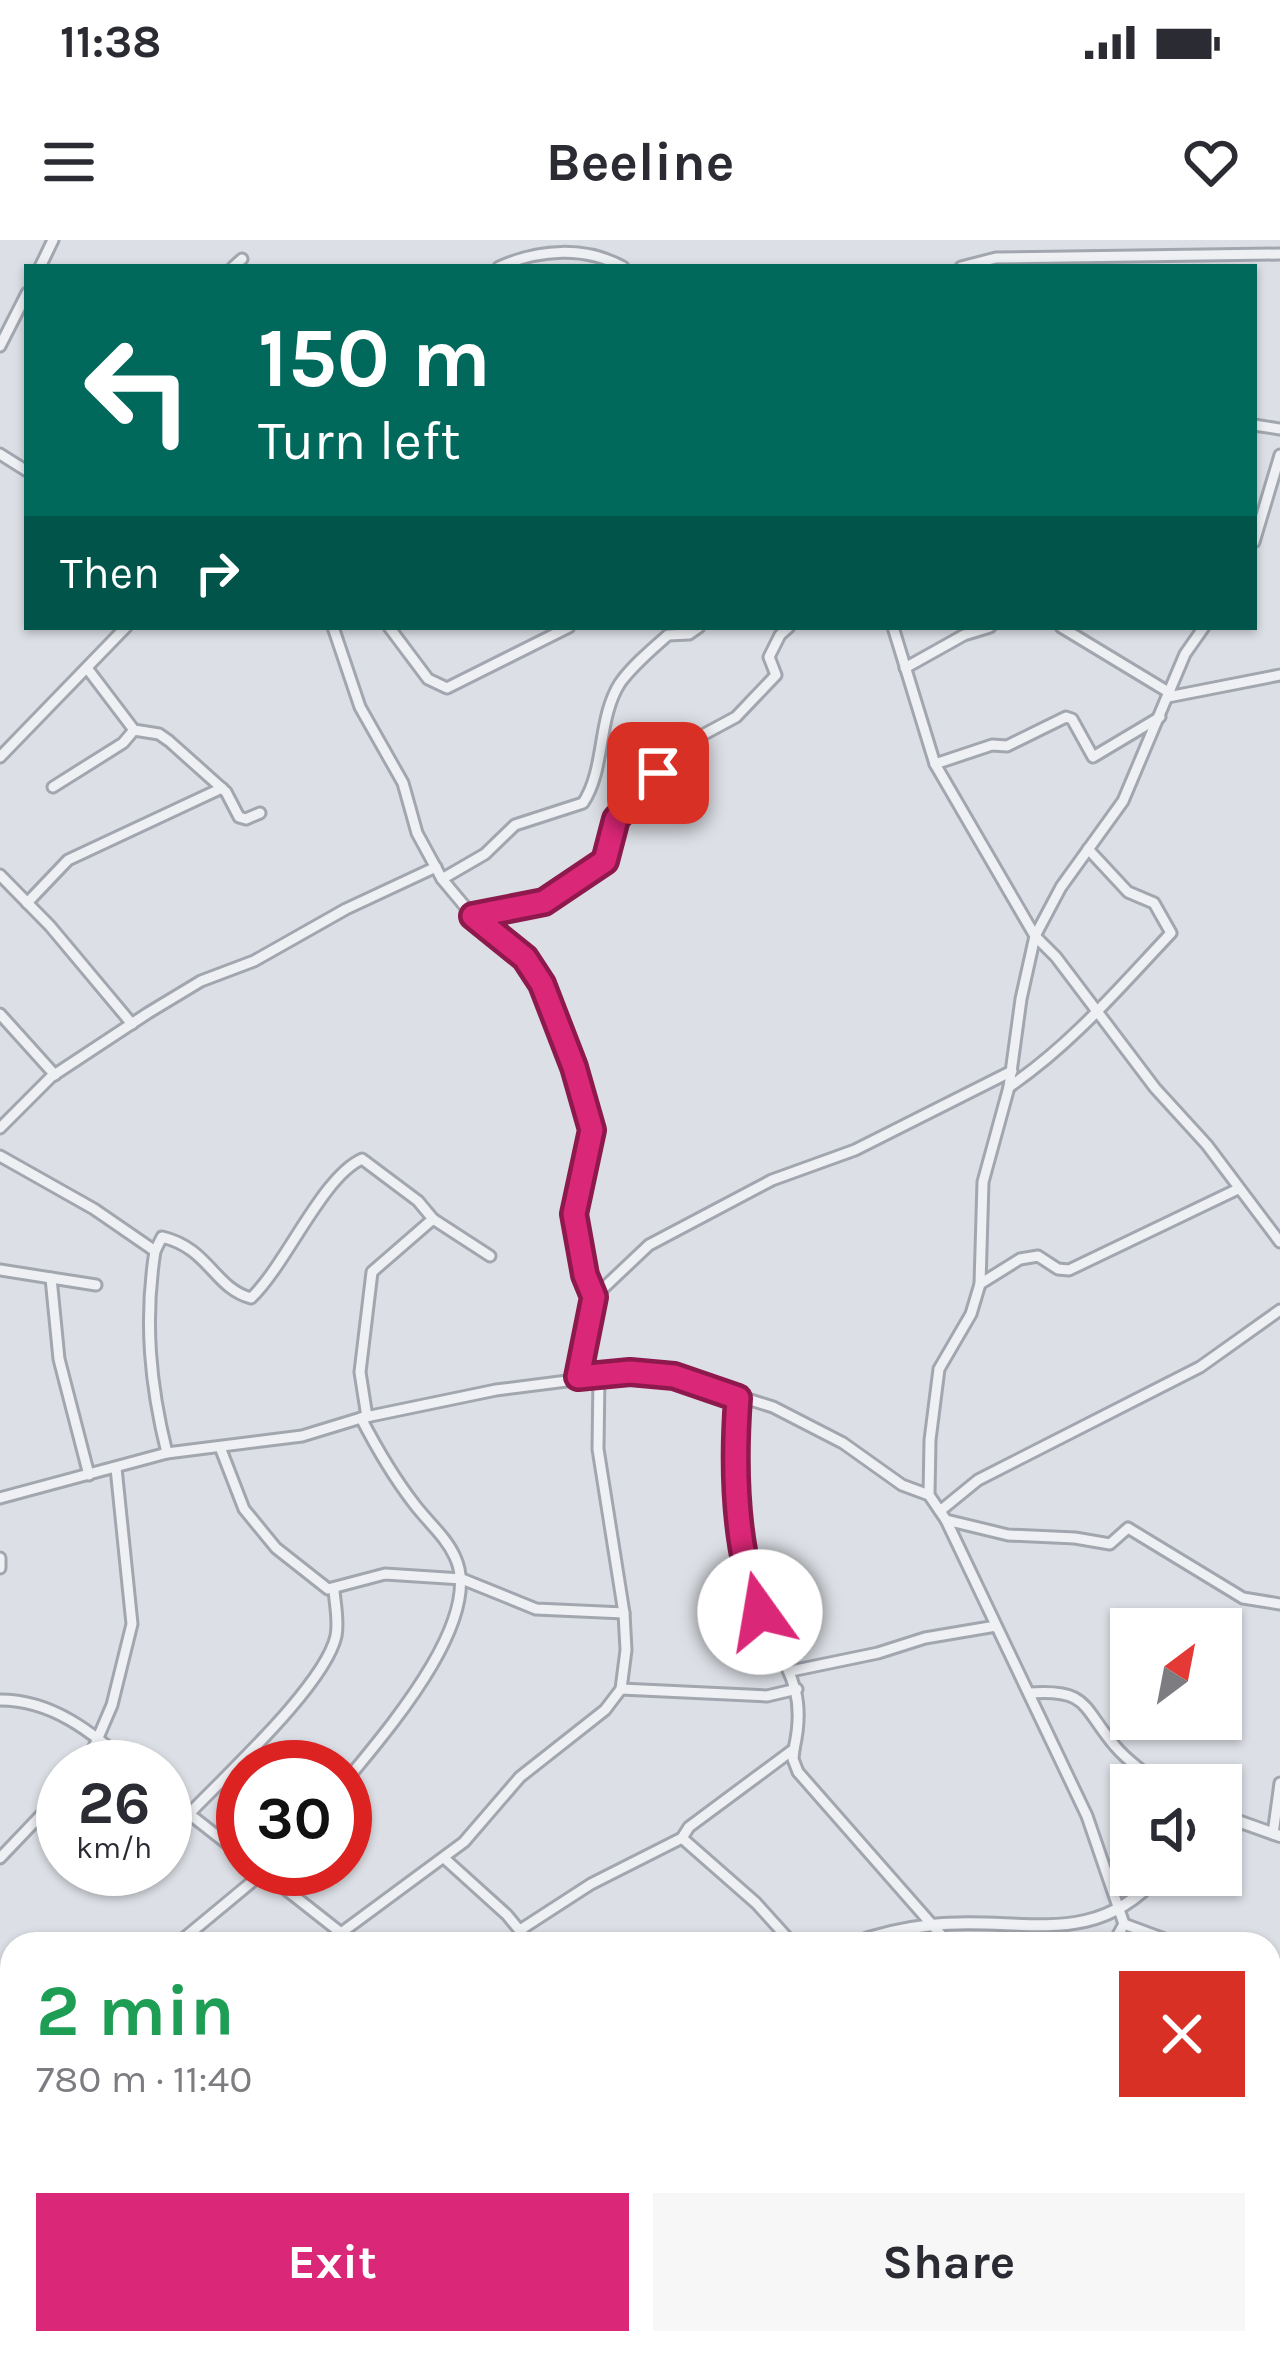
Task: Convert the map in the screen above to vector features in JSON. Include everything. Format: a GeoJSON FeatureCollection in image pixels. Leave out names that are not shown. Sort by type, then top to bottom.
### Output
{"type":"FeatureCollection","features":[{"type":"Feature","properties":{"kind":"street"},"geometry":{"type":"LineString","coordinates":[[508,264],[571,250],[618,264]]}},
{"type":"Feature","properties":{"kind":"street"},"geometry":{"type":"LineString","coordinates":[[1100,254],[1102,264]]}},
{"type":"Feature","properties":{"kind":"street"},"geometry":{"type":"LineString","coordinates":[[973,264],[996,258],[1100,254],[1280,254]]}},
{"type":"Feature","properties":{"kind":"street"},"geometry":{"type":"LineString","coordinates":[[1160,264],[1162,254]]}},
{"type":"Feature","properties":{"kind":"street"},"geometry":{"type":"LineString","coordinates":[[0,346],[24,299]]}},
{"type":"Feature","properties":{"kind":"street"},"geometry":{"type":"LineString","coordinates":[[0,454],[23,468]]}},
{"type":"Feature","properties":{"kind":"street"},"geometry":{"type":"LineString","coordinates":[[1257,532],[1280,455]]}},
{"type":"Feature","properties":{"kind":"street"},"geometry":{"type":"LineString","coordinates":[[0,758],[123,630]]}},
{"type":"Feature","properties":{"kind":"street"},"geometry":{"type":"LineString","coordinates":[[335,630],[360,707],[403,783],[417,833],[442,879],[473,916],[534,970],[574,1067],[592,1130],[573,1220],[594,1297]]}},
{"type":"Feature","properties":{"kind":"street"},"geometry":{"type":"LineString","coordinates":[[391,630],[428,679],[447,688],[562,630]]}},
{"type":"Feature","properties":{"kind":"street"},"geometry":{"type":"LineString","coordinates":[[442,879],[485,854],[514,825],[583,803],[591,788],[612,700],[623,678],[668,635],[695,630]]}},
{"type":"Feature","properties":{"kind":"street"},"geometry":{"type":"LineString","coordinates":[[473,916],[544,902],[605,861],[616,819],[625,806],[697,737],[736,717],[776,675],[769,657],[785,630]]}},
{"type":"Feature","properties":{"kind":"street"},"geometry":{"type":"LineString","coordinates":[[894,630],[934,764],[1035,936],[1099,1010],[1155,1088],[1207,1145],[1280,1242]]}},
{"type":"Feature","properties":{"kind":"street"},"geometry":{"type":"LineString","coordinates":[[905,668],[980,630]]}},
{"type":"Feature","properties":{"kind":"street"},"geometry":{"type":"LineString","coordinates":[[1066,630],[1169,695],[1280,675]]}},
{"type":"Feature","properties":{"kind":"street"},"geometry":{"type":"LineString","coordinates":[[1146,1932],[1124,1924],[1117,1911],[1087,1816],[929,1495],[930,1440],[939,1369],[971,1314],[980,1284],[983,1182],[1010,1088],[1035,936],[1123,801],[1185,654],[1202,630]]}},
{"type":"Feature","properties":{"kind":"street"},"geometry":{"type":"LineString","coordinates":[[87,668],[134,730],[159,734],[222,788],[239,817],[260,813]]}},
{"type":"Feature","properties":{"kind":"street"},"geometry":{"type":"LineString","coordinates":[[934,764],[992,745],[1007,746],[1066,716],[1093,757],[1160,716]]}},
{"type":"Feature","properties":{"kind":"street"},"geometry":{"type":"LineString","coordinates":[[52,788],[123,743],[134,730]]}},
{"type":"Feature","properties":{"kind":"street"},"geometry":{"type":"LineString","coordinates":[[27,903],[68,860],[222,788]]}},
{"type":"Feature","properties":{"kind":"street"},"geometry":{"type":"LineString","coordinates":[[1010,1088],[1066,1045],[1130,982],[1171,933],[1154,903],[1128,892],[1088,849]]}},
{"type":"Feature","properties":{"kind":"street"},"geometry":{"type":"LineString","coordinates":[[0,1128],[20,1104],[56,1075],[201,981],[254,961],[346,909],[436,867]]}},
{"type":"Feature","properties":{"kind":"street"},"geometry":{"type":"LineString","coordinates":[[0,875],[132,1024]]}},
{"type":"Feature","properties":{"kind":"street"},"geometry":{"type":"LineString","coordinates":[[0,1014],[56,1075]]}},
{"type":"Feature","properties":{"kind":"street"},"geometry":{"type":"LineString","coordinates":[[578,1377],[594,1297],[627,1262],[672,1230],[772,1180],[855,1150],[1012,1071]]}},
{"type":"Feature","properties":{"kind":"street"},"geometry":{"type":"LineString","coordinates":[[0,1156],[94,1209],[155,1251]]}},
{"type":"Feature","properties":{"kind":"street"},"geometry":{"type":"LineString","coordinates":[[167,1454],[153,1396],[147,1303],[155,1251],[162,1237],[181,1241],[228,1285],[251,1298],[334,1184],[354,1161],[362,1159],[418,1201],[433,1219],[490,1256]]}},
{"type":"Feature","properties":{"kind":"street"},"geometry":{"type":"LineString","coordinates":[[980,1284],[1020,1259],[1038,1256],[1058,1269],[1070,1270],[1238,1189]]}},
{"type":"Feature","properties":{"kind":"street"},"geometry":{"type":"LineString","coordinates":[[372,1745],[436,1658],[461,1601],[462,1579],[455,1556],[386,1466],[364,1418],[361,1372],[372,1272],[433,1219]]}},
{"type":"Feature","properties":{"kind":"street"},"geometry":{"type":"LineString","coordinates":[[0,1270],[96,1286]]}},
{"type":"Feature","properties":{"kind":"street"},"geometry":{"type":"LineString","coordinates":[[51,1278],[59,1359],[89,1475]]}},
{"type":"Feature","properties":{"kind":"street"},"geometry":{"type":"LineString","coordinates":[[943,1516],[978,1480],[1200,1367],[1280,1310]]}},
{"type":"Feature","properties":{"kind":"street"},"geometry":{"type":"LineString","coordinates":[[0,1498],[167,1454],[302,1436],[364,1418],[578,1377],[630,1372],[674,1376],[772,1407],[843,1443],[902,1485],[929,1495]]}},
{"type":"Feature","properties":{"kind":"street"},"geometry":{"type":"LineString","coordinates":[[345,1932],[464,1842],[520,1778],[605,1710],[621,1689],[624,1612],[598,1449],[599,1377]]}},
{"type":"Feature","properties":{"kind":"street"},"geometry":{"type":"LineString","coordinates":[[738,1398],[734,1458],[753,1595],[797,1689],[794,1749],[798,1772],[940,1932]]}},
{"type":"Feature","properties":{"kind":"street"},"geometry":{"type":"LineString","coordinates":[[220,1447],[244,1509],[276,1548],[315,1582],[334,1589],[385,1574],[462,1579],[536,1609],[624,1612]]}},
{"type":"Feature","properties":{"kind":"street"},"geometry":{"type":"LineString","coordinates":[[95,1740],[122,1674],[132,1624],[116,1468]]}},
{"type":"Feature","properties":{"kind":"street"},"geometry":{"type":"LineString","coordinates":[[943,1516],[1008,1535],[1103,1544],[1115,1541],[1128,1528],[1247,1600],[1280,1604]]}},
{"type":"Feature","properties":{"kind":"street"},"geometry":{"type":"LineString","coordinates":[[0,1558],[0,1568]]}},
{"type":"Feature","properties":{"kind":"street"},"geometry":{"type":"LineString","coordinates":[[192,1811],[320,1668],[337,1630],[334,1589]]}},
{"type":"Feature","properties":{"kind":"street"},"geometry":{"type":"LineString","coordinates":[[791,1671],[996,1626]]}},
{"type":"Feature","properties":{"kind":"street"},"geometry":{"type":"LineString","coordinates":[[621,1689],[767,1696],[797,1689]]}},
{"type":"Feature","properties":{"kind":"street"},"geometry":{"type":"LineString","coordinates":[[1030,1694],[1060,1691],[1073,1696],[1087,1706],[1117,1749],[1134,1764]]}},
{"type":"Feature","properties":{"kind":"street"},"geometry":{"type":"LineString","coordinates":[[767,1696],[799,1709]]}},
{"type":"Feature","properties":{"kind":"street"},"geometry":{"type":"LineString","coordinates":[[0,1700],[39,1703],[102,1740]]}},
{"type":"Feature","properties":{"kind":"street"},"geometry":{"type":"LineString","coordinates":[[444,1858],[520,1930],[591,1884],[682,1838],[688,1827],[794,1749]]}},
{"type":"Feature","properties":{"kind":"street"},"geometry":{"type":"LineString","coordinates":[[1242,1823],[1276,1835],[1280,1783]]}},
{"type":"Feature","properties":{"kind":"street"},"geometry":{"type":"LineString","coordinates":[[0,1858],[36,1820]]}},
{"type":"Feature","properties":{"kind":"street"},"geometry":{"type":"LineString","coordinates":[[682,1838],[782,1932]]}},
{"type":"Feature","properties":{"kind":"street"},"geometry":{"type":"LineString","coordinates":[[192,1932],[234,1896]]}},
{"type":"Feature","properties":{"kind":"street"},"geometry":{"type":"LineString","coordinates":[[297,1896],[343,1932]]}},
{"type":"Feature","properties":{"kind":"street"},"geometry":{"type":"LineString","coordinates":[[900,1932],[934,1924],[1066,1926],[1117,1911],[1134,1896]]}},
{"type":"Feature","properties":{"kind":"street"},"geometry":{"type":"LineString","coordinates":[[1120,1932],[1124,1924]]}},
{"type":"Feature","properties":{"kind":"route"},"geometry":{"type":"LineString","coordinates":[[658,773],[616,819],[605,861],[544,902],[473,916],[525,958],[542,984],[592,1130],[573,1220],[594,1297],[578,1377],[630,1372],[674,1376],[738,1398],[734,1458],[738,1497],[753,1595],[760,1612]]}}]}
